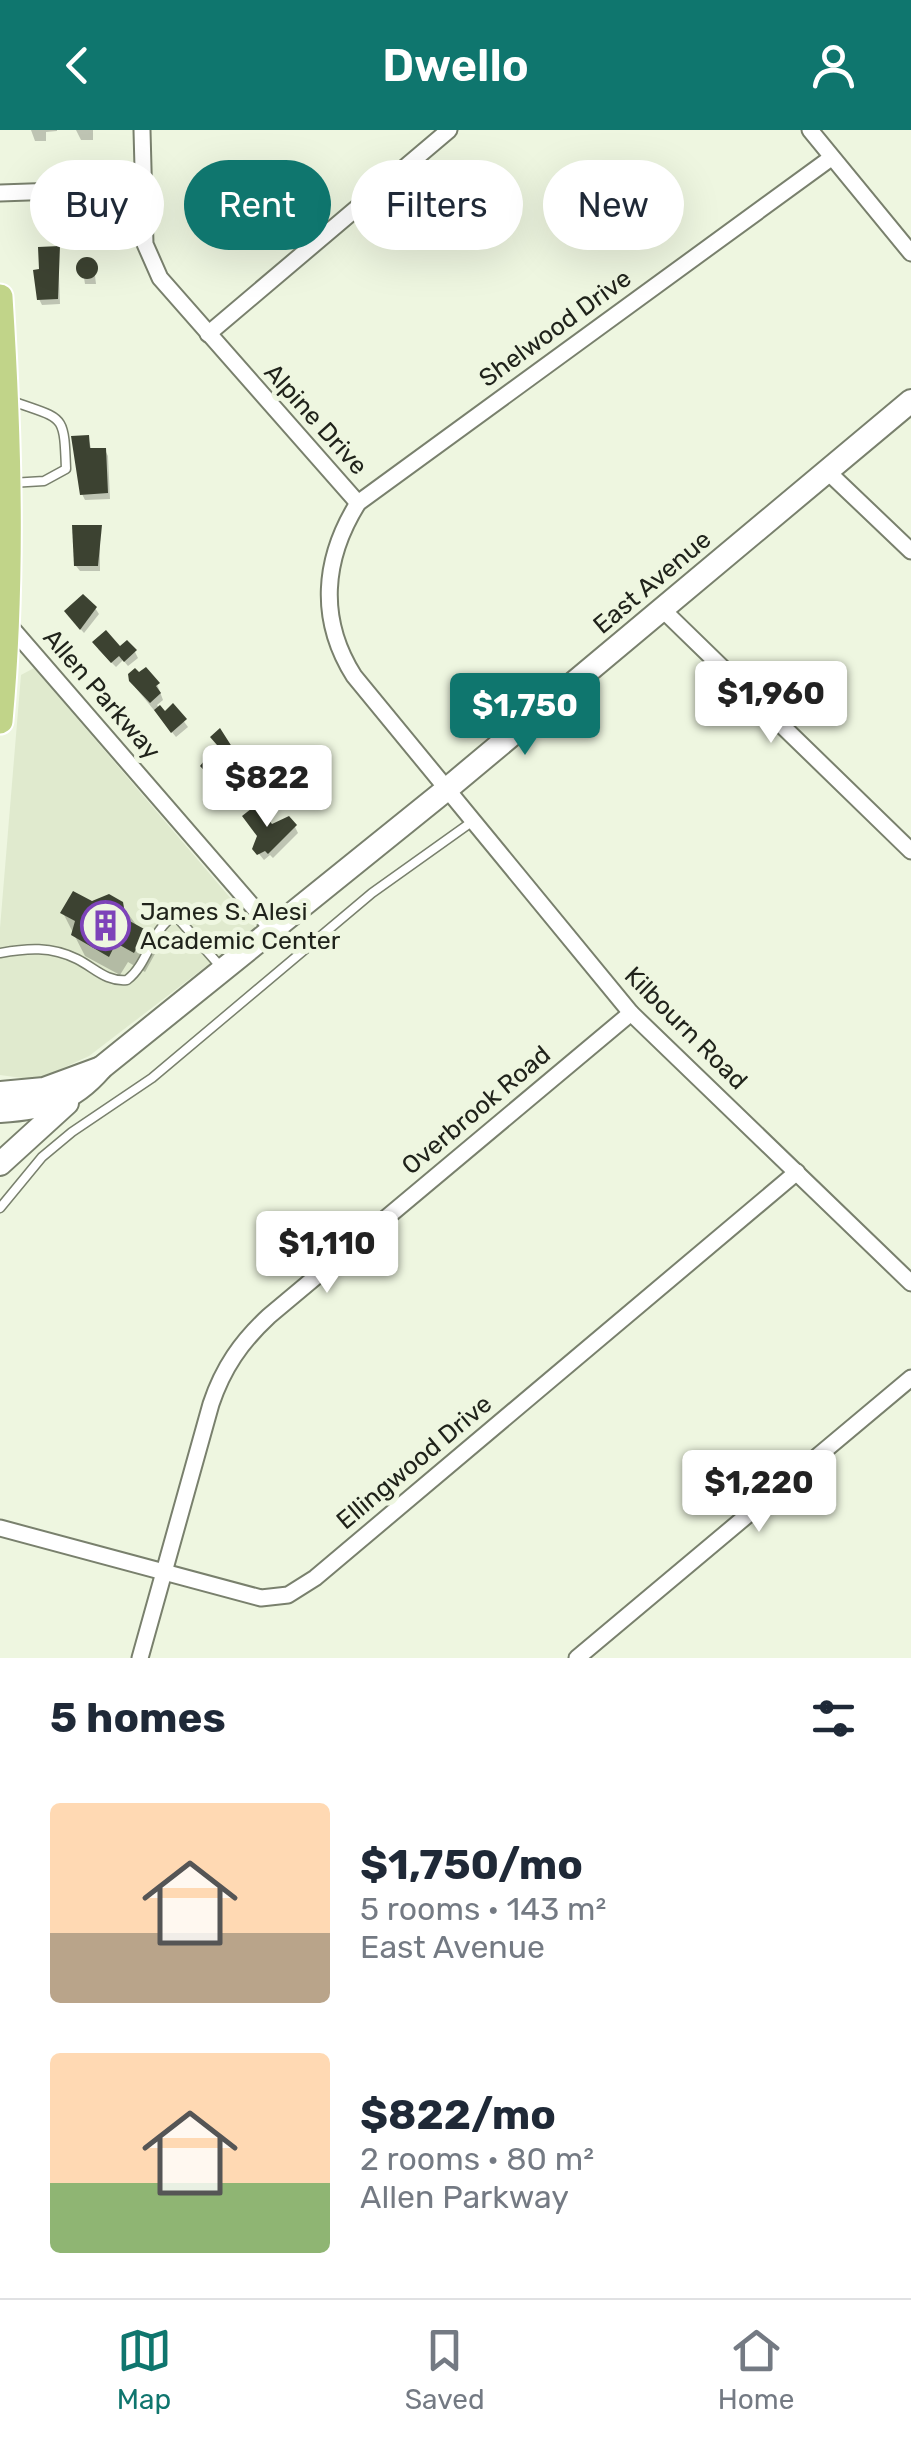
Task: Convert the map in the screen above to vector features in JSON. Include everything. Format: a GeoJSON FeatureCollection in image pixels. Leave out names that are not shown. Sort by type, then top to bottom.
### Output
{"type":"FeatureCollection","features":[{"type":"Feature","properties":{"kind":"main road"},"geometry":{"type":"LineString","coordinates":[[0,297],[7,399],[9,625],[0,720]]}},
{"type":"Feature","properties":{"kind":"main road","name":"East Avenue"},"geometry":{"type":"LineString","coordinates":[[0,1164],[81,1092],[101,1068],[447,790],[911,401]]}},
{"type":"Feature","properties":{"kind":"main road","name":"East Avenue"},"geometry":{"type":"LineString","coordinates":[[0,1093],[44,1089],[101,1068]]}},
{"type":"Feature","properties":{"kind":"main road"},"geometry":{"type":"LineString","coordinates":[[0,1111],[37,1108],[81,1092]]}},
{"type":"Feature","properties":{"kind":"street","name":"Alpine Drive"},"geometry":{"type":"LineString","coordinates":[[142,130],[142,160]]}},
{"type":"Feature","properties":{"kind":"street"},"geometry":{"type":"LineString","coordinates":[[208,334],[449,130]]}},
{"type":"Feature","properties":{"kind":"street"},"geometry":{"type":"LineString","coordinates":[[810,130],[911,253]]}},
{"type":"Feature","properties":{"kind":"street","name":"Shelwood Drive"},"geometry":{"type":"LineString","coordinates":[[358,503],[831,158]]}},
{"type":"Feature","properties":{"kind":"street"},"geometry":{"type":"LineString","coordinates":[[0,193],[30,192]]}},
{"type":"Feature","properties":{"kind":"street","name":"Alpine Drive"},"geometry":{"type":"LineString","coordinates":[[148,250],[149,258],[208,334],[358,503],[346,522],[329,576],[333,638],[354,676],[447,790]]}},
{"type":"Feature","properties":{"kind":"street"},"geometry":{"type":"LineString","coordinates":[[828,472],[911,552]]}},
{"type":"Feature","properties":{"kind":"street"},"geometry":{"type":"LineString","coordinates":[[662,609],[911,851]]}},
{"type":"Feature","properties":{"kind":"street","name":"Allen Parkway"},"geometry":{"type":"LineString","coordinates":[[9,625],[274,931]]}},
{"type":"Feature","properties":{"kind":"street","name":"Kilbourn Road"},"geometry":{"type":"LineString","coordinates":[[447,790],[631,1013],[911,1282]]}},
{"type":"Feature","properties":{"kind":"street","name":"Overbrook Road"},"geometry":{"type":"LineString","coordinates":[[140,1658],[217,1386],[242,1344],[269,1316],[631,1013]]}},
{"type":"Feature","properties":{"kind":"street","name":"Ellingwood Drive"},"geometry":{"type":"LineString","coordinates":[[0,1528],[261,1598],[288,1595],[302,1588],[797,1172]]}},
{"type":"Feature","properties":{"kind":"street"},"geometry":{"type":"LineString","coordinates":[[577,1658],[911,1378]]}},
{"type":"Feature","properties":{"kind":"lane"},"geometry":{"type":"LineString","coordinates":[[6,483],[44,481],[66,469],[64,426],[58,418],[7,399]]}},
{"type":"Feature","properties":{"kind":"lane"},"geometry":{"type":"LineString","coordinates":[[0,1208],[42,1158],[72,1132],[167,1067],[372,893],[473,821]]}},
{"type":"Feature","properties":{"kind":"lane"},"geometry":{"type":"LineString","coordinates":[[0,953],[31,948],[60,952],[105,977],[127,980],[136,973],[160,927],[175,915],[224,971]]}},
{"type":"Feature","properties":{"kind":"shaded area"},"geometry":{"type":"Polygon","coordinates":[[[34,668],[256,928],[89,1056],[37,1080],[0,1075],[0,928],[21,675],[34,668]]]}},
{"type":"Feature","properties":{"kind":"building"},"geometry":{"type":"Polygon","coordinates":[[[38,250],[60,250],[58,299],[37,300],[33,270],[39,269],[38,250]]]}},
{"type":"Feature","properties":{"kind":"building"},"geometry":{"type":"Polygon","coordinates":[[[87,257],[95,260],[95,276],[87,279],[79,276],[76,268],[79,260],[87,257]]]}},
{"type":"Feature","properties":{"kind":"building"},"geometry":{"type":"Polygon","coordinates":[[[89,435],[90,448],[106,448],[108,493],[80,495],[71,436],[89,435]]]}},
{"type":"Feature","properties":{"kind":"building"},"geometry":{"type":"Polygon","coordinates":[[[72,525],[102,525],[98,566],[74,566],[72,525]]]}},
{"type":"Feature","properties":{"kind":"building"},"geometry":{"type":"Polygon","coordinates":[[[83,594],[97,607],[80,630],[64,611],[83,594]]]}},
{"type":"Feature","properties":{"kind":"building"},"geometry":{"type":"Polygon","coordinates":[[[106,630],[120,646],[127,640],[137,650],[124,662],[119,656],[111,663],[92,642],[106,630]]]}},
{"type":"Feature","properties":{"kind":"building"},"geometry":{"type":"Polygon","coordinates":[[[146,667],[160,683],[156,686],[161,693],[150,703],[129,681],[128,674],[135,668],[139,672],[146,667]]]}},
{"type":"Feature","properties":{"kind":"building"},"geometry":{"type":"Polygon","coordinates":[[[173,703],[187,719],[171,733],[154,710],[160,705],[165,711],[173,703]]]}},
{"type":"Feature","properties":{"kind":"building"},"geometry":{"type":"Polygon","coordinates":[[[220,728],[234,750],[227,757],[233,763],[213,780],[200,766],[217,745],[210,737],[220,728]]]}},
{"type":"Feature","properties":{"kind":"building"},"geometry":{"type":"Polygon","coordinates":[[[256,805],[272,824],[289,816],[297,825],[268,854],[265,851],[257,855],[252,849],[257,836],[242,816],[256,805]]]}},
{"type":"Feature","properties":{"kind":"building","name":"James S. Alesi Academic Center"},"geometry":{"type":"Polygon","coordinates":[[[73,891],[92,901],[109,894],[123,902],[126,919],[146,930],[134,953],[116,943],[109,957],[71,935],[75,921],[60,913],[73,891]]]}},
{"type":"Feature","properties":{"kind":"place","name":"James S. Alesi Academic Center"},"geometry":{"type":"Point","coordinates":[105,925]}}]}
